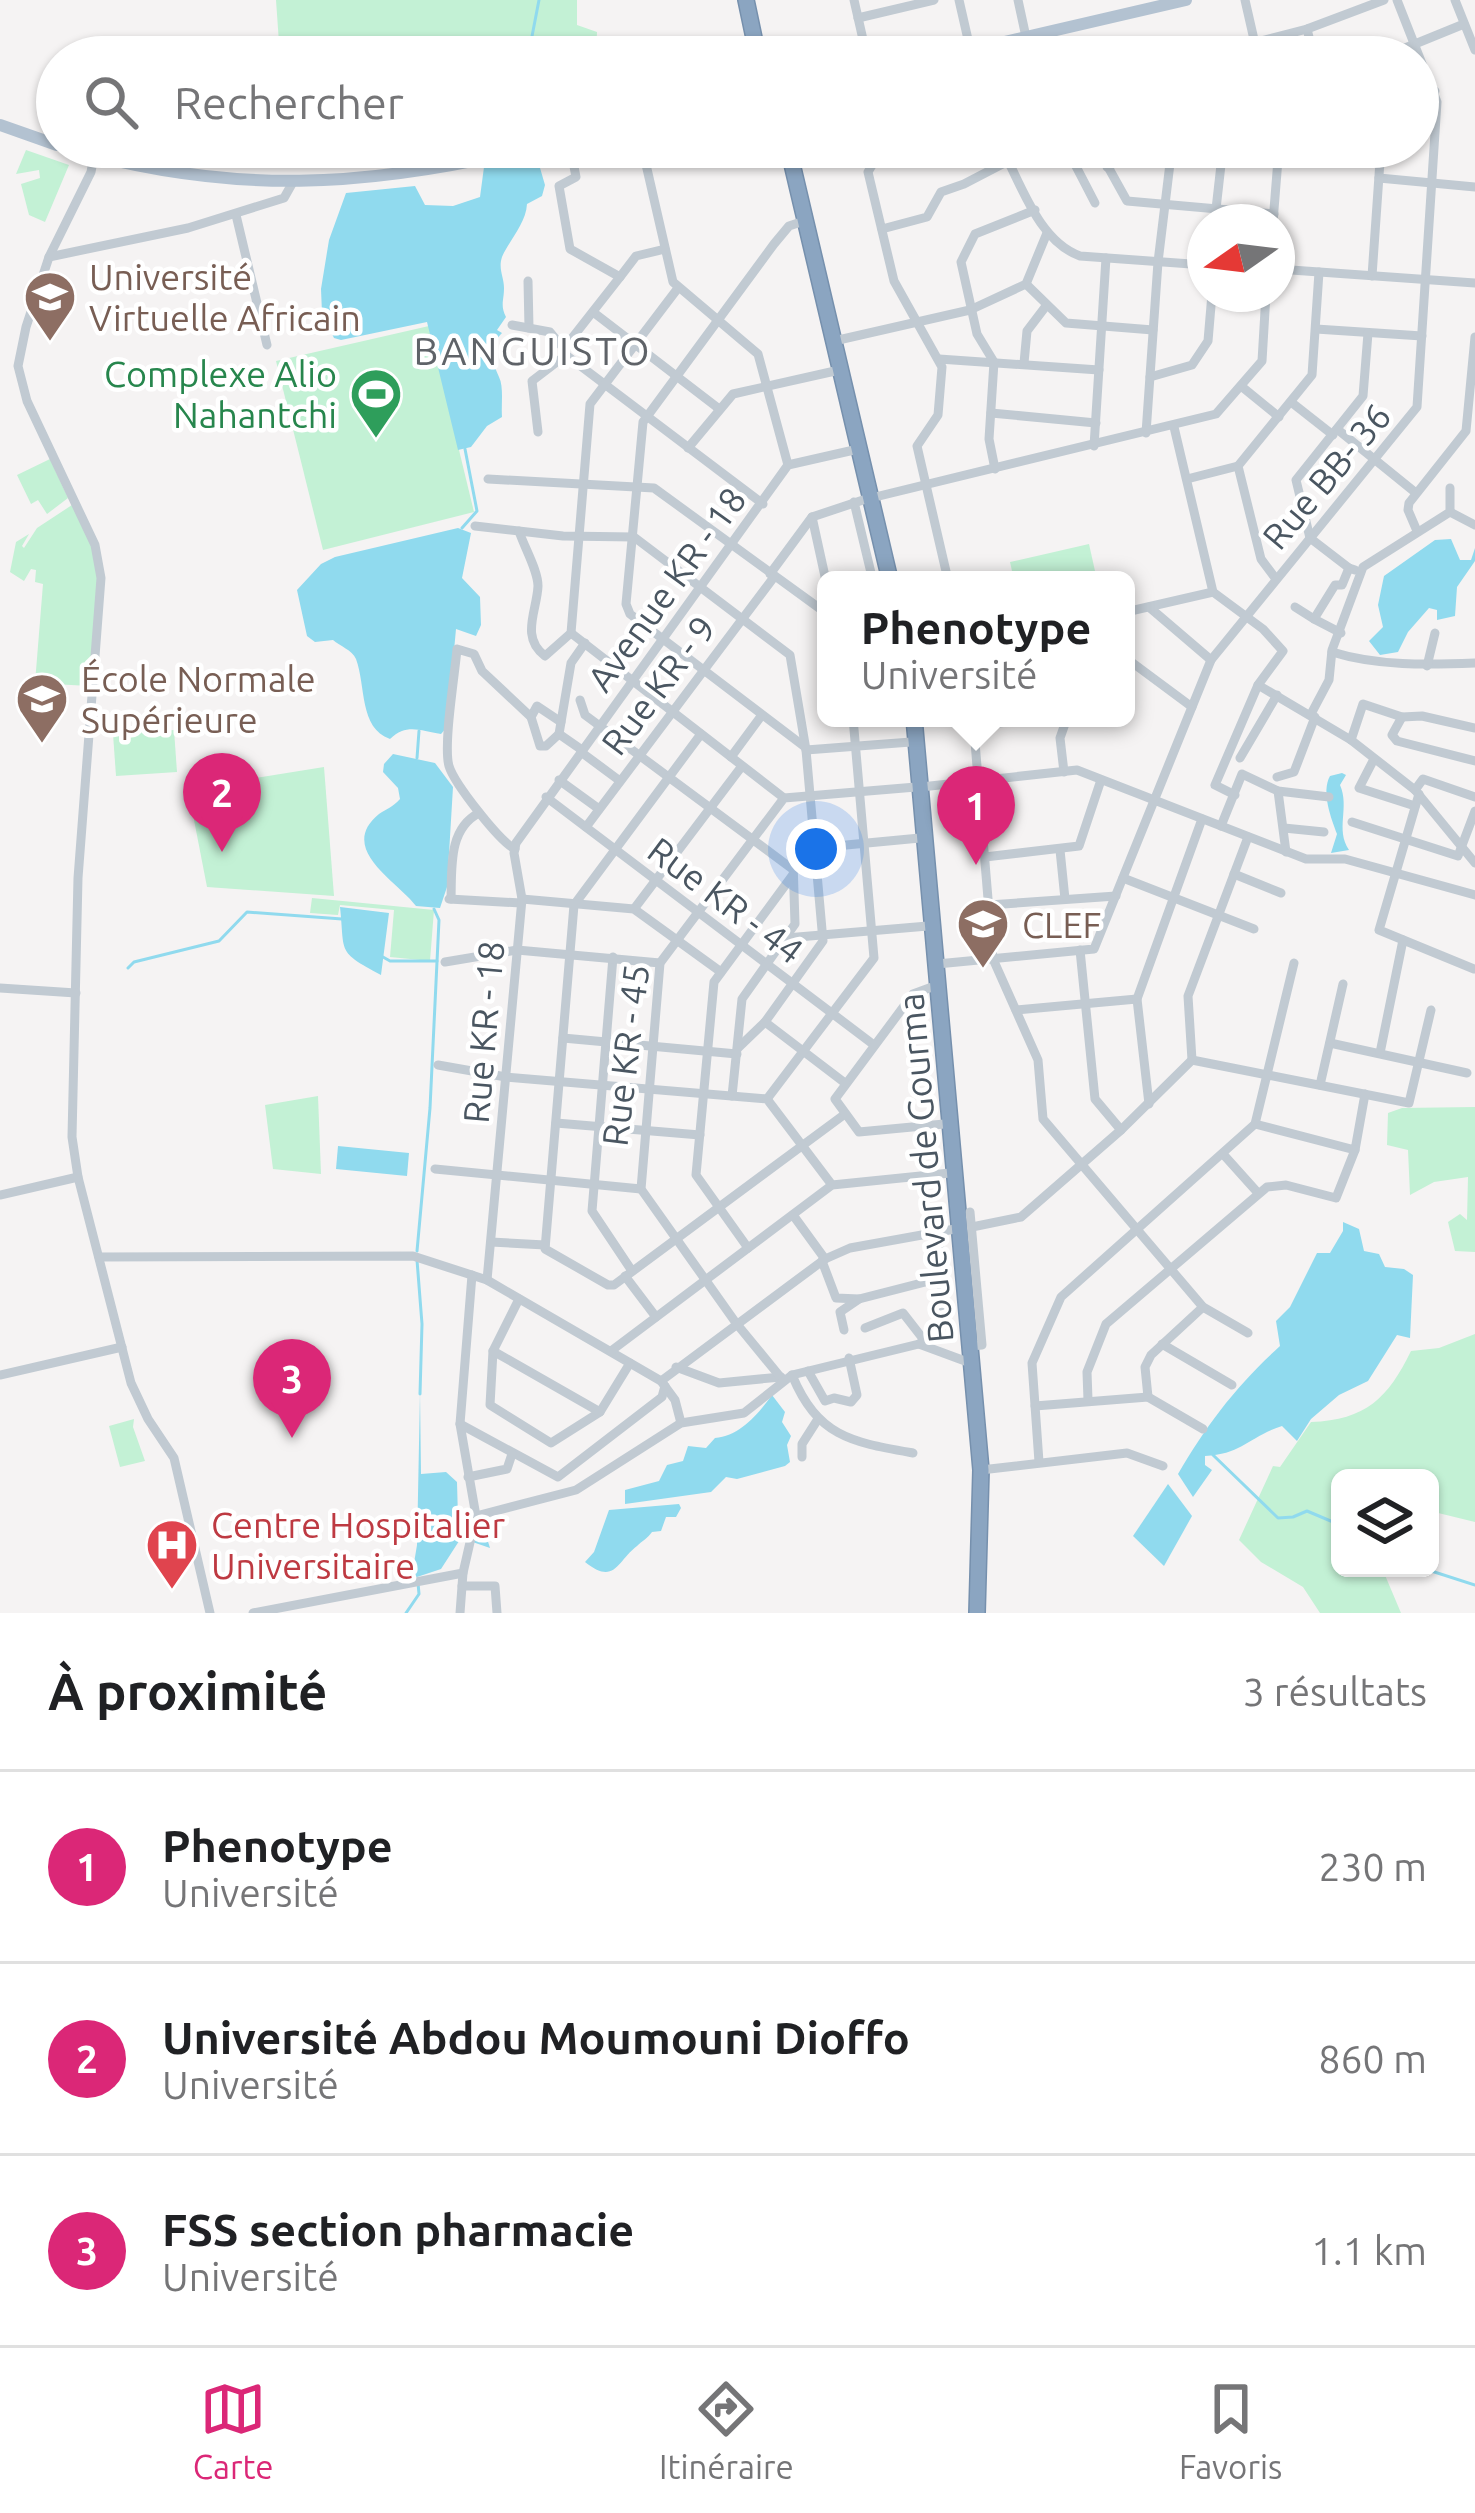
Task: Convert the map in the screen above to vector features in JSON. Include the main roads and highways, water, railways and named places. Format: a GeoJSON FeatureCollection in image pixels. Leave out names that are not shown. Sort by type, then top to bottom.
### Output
{"type":"FeatureCollection","features":[{"type":"Feature","properties":{"kind":"highway"},"geometry":{"type":"LineString","coordinates":[[746,0],[754,36]]}},
{"type":"Feature","properties":{"kind":"highway"},"geometry":{"type":"LineString","coordinates":[[755,0],[763,36]]}},
{"type":"Feature","properties":{"kind":"highway"},"geometry":{"type":"LineString","coordinates":[[790,168],[864,500],[885,571]]}},
{"type":"Feature","properties":{"kind":"highway"},"geometry":{"type":"LineString","coordinates":[[791,168],[834,341],[867,531],[884,571]]}},
{"type":"Feature","properties":{"kind":"highway","name":"Boulevard de Gourma"},"geometry":{"type":"LineString","coordinates":[[911,727],[979,1491]]}},
{"type":"Feature","properties":{"kind":"highway","name":"Boulevard de Gourma"},"geometry":{"type":"LineString","coordinates":[[912,727],[981,1470],[974,1613]]}},
{"type":"Feature","properties":{"kind":"main road"},"geometry":{"type":"LineString","coordinates":[[1030,36],[1186,0]]}},
{"type":"Feature","properties":{"kind":"main road"},"geometry":{"type":"LineString","coordinates":[[0,124],[36,137]]}},
{"type":"Feature","properties":{"kind":"main road"},"geometry":{"type":"LineString","coordinates":[[155,168],[200,177],[286,183],[384,178],[433,168]]}},
{"type":"Feature","properties":{"kind":"water"},"geometry":{"type":"Polygon","coordinates":[[[484,168],[540,168],[545,185],[542,196],[527,204],[501,261],[506,317],[491,354],[501,386],[502,417],[487,426],[471,447],[458,450],[427,322],[334,338],[322,313],[321,289],[329,240],[346,193],[415,186],[425,205],[453,206],[480,197],[484,168]]]}},
{"type":"Feature","properties":{"kind":"water"},"geometry":{"type":"Polygon","coordinates":[[[458,528],[471,533],[462,578],[480,597],[481,625],[476,636],[456,629],[447,727],[441,734],[408,730],[390,739],[380,734],[368,716],[354,656],[333,640],[315,642],[307,636],[297,590],[321,564],[335,557],[458,528]]]}},
{"type":"Feature","properties":{"kind":"water"},"geometry":{"type":"Polygon","coordinates":[[[1451,539],[1460,560],[1471,560],[1475,548],[1475,561],[1457,587],[1455,616],[1437,620],[1437,610],[1429,608],[1398,652],[1380,655],[1369,641],[1383,627],[1378,605],[1384,576],[1435,540],[1451,539]]]}},
{"type":"Feature","properties":{"kind":"water"},"geometry":{"type":"Polygon","coordinates":[[[393,754],[435,763],[453,787],[447,887],[440,908],[416,906],[367,852],[368,827],[400,799],[398,788],[383,772],[393,754]]]}},
{"type":"Feature","properties":{"kind":"water"},"geometry":{"type":"Polygon","coordinates":[[[1346,775],[1340,785],[1343,834],[1349,850],[1331,853],[1337,834],[1326,790],[1330,776],[1346,775]]]}},
{"type":"Feature","properties":{"kind":"water"},"geometry":{"type":"Polygon","coordinates":[[[340,907],[389,913],[381,975],[356,961],[346,949],[340,907]]]}},
{"type":"Feature","properties":{"kind":"water"},"geometry":{"type":"Polygon","coordinates":[[[338,1146],[409,1153],[407,1176],[336,1169],[338,1146]]]}},
{"type":"Feature","properties":{"kind":"water"},"geometry":{"type":"Polygon","coordinates":[[[1343,1222],[1359,1229],[1364,1251],[1379,1254],[1385,1267],[1413,1275],[1410,1338],[1397,1335],[1368,1381],[1339,1395],[1311,1419],[1297,1441],[1282,1426],[1237,1449],[1205,1456],[1205,1465],[1212,1470],[1193,1497],[1178,1474],[1224,1406],[1280,1346],[1276,1321],[1290,1307],[1317,1253],[1330,1253],[1343,1222]]]}},
{"type":"Feature","properties":{"kind":"water"},"geometry":{"type":"Polygon","coordinates":[[[420,1393],[421,1474],[446,1472],[457,1482],[460,1532],[485,1532],[490,1548],[461,1538],[441,1569],[417,1577],[412,1575],[417,1545],[420,1393]]]}},
{"type":"Feature","properties":{"kind":"water"},"geometry":{"type":"Polygon","coordinates":[[[772,1395],[785,1412],[782,1422],[791,1436],[787,1445],[790,1462],[785,1466],[737,1479],[726,1477],[711,1492],[625,1504],[625,1490],[659,1481],[667,1465],[683,1461],[688,1446],[706,1448],[715,1438],[740,1429],[772,1395]]]}},
{"type":"Feature","properties":{"kind":"water"},"geometry":{"type":"Polygon","coordinates":[[[1168,1484],[1192,1516],[1164,1566],[1133,1536],[1168,1484]]]}},
{"type":"Feature","properties":{"kind":"water"},"geometry":{"type":"Polygon","coordinates":[[[679,1504],[676,1517],[666,1517],[661,1531],[652,1532],[615,1569],[603,1572],[585,1562],[594,1552],[609,1510],[679,1504]]]}},
{"type":"Feature","properties":{"kind":"waterway"},"geometry":{"type":"LineString","coordinates":[[532,36],[539,0]]}},
{"type":"Feature","properties":{"kind":"waterway"},"geometry":{"type":"LineString","coordinates":[[462,528],[477,511],[465,449]]}},
{"type":"Feature","properties":{"kind":"waterway"},"geometry":{"type":"LineString","coordinates":[[417,758],[419,731]]}},
{"type":"Feature","properties":{"kind":"waterway"},"geometry":{"type":"LineString","coordinates":[[417,1251],[430,1108],[439,920],[434,909]]}},
{"type":"Feature","properties":{"kind":"waterway"},"geometry":{"type":"LineString","coordinates":[[128,968],[134,962],[219,941],[247,912],[342,919]]}},
{"type":"Feature","properties":{"kind":"waterway"},"geometry":{"type":"LineString","coordinates":[[383,957],[437,961]]}},
{"type":"Feature","properties":{"kind":"waterway"},"geometry":{"type":"LineString","coordinates":[[417,1260],[420,1394]]}},
{"type":"Feature","properties":{"kind":"waterway"},"geometry":{"type":"LineString","coordinates":[[1213,1455],[1278,1518],[1307,1511],[1331,1521]]}},
{"type":"Feature","properties":{"kind":"waterway"},"geometry":{"type":"LineString","coordinates":[[1439,1573],[1475,1585]]}},
{"type":"Feature","properties":{"kind":"waterway"},"geometry":{"type":"LineString","coordinates":[[406,1613],[419,1594],[418,1583]]}},
{"type":"Feature","properties":{"kind":"place","name":"Université Virtuelle Africain"},"geometry":{"type":"Point","coordinates":[50,343]}},
{"type":"Feature","properties":{"kind":"place","name":"Complexe Alio Nahantchi"},"geometry":{"type":"Point","coordinates":[376,440]}},
{"type":"Feature","properties":{"kind":"place","name":"École Normale Supérieure"},"geometry":{"type":"Point","coordinates":[42,745]}},
{"type":"Feature","properties":{"kind":"place","name":"Université Abdou Moumouni Dioffo"},"geometry":{"type":"Point","coordinates":[222,852]}},
{"type":"Feature","properties":{"kind":"place","name":"Phenotype"},"geometry":{"type":"Point","coordinates":[976,865]}},
{"type":"Feature","properties":{"kind":"place","name":"CLEF"},"geometry":{"type":"Point","coordinates":[983,970]}},
{"type":"Feature","properties":{"kind":"place","name":"FSS section pharmacie"},"geometry":{"type":"Point","coordinates":[292,1438]}},
{"type":"Feature","properties":{"kind":"place","name":"Centre Hospitalier Universitaire"},"geometry":{"type":"Point","coordinates":[172,1591]}},
{"type":"Feature","properties":{"kind":"district","name":"BANGUISTO"},"geometry":{"type":"Point","coordinates":[533,350]}}]}
